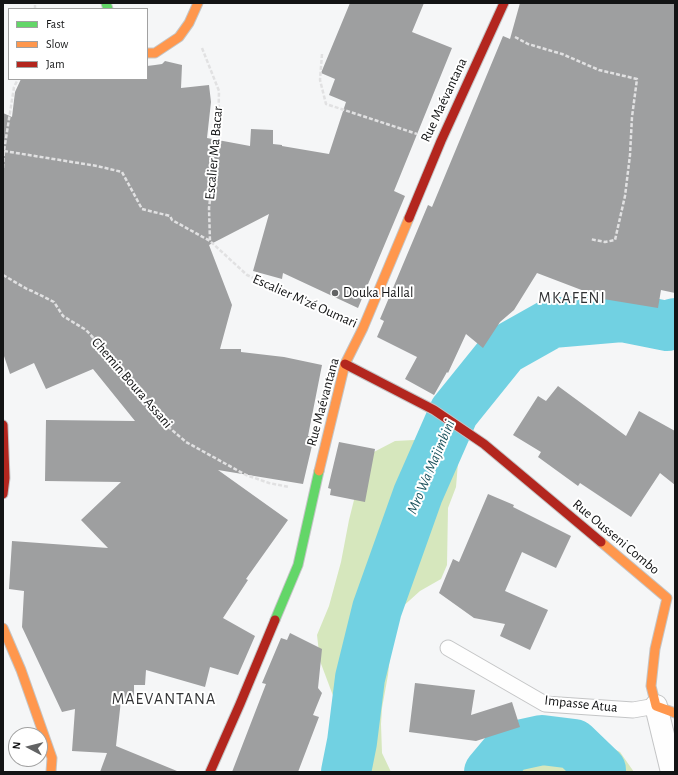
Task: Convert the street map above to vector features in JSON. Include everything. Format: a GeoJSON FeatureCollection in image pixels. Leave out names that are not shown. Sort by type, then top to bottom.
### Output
{"type":"FeatureCollection","features":[{"type":"Feature","properties":{"kind":"street"},"geometry":{"type":"LineString","coordinates":[[148,53],[155,53],[179,37],[189,23],[198,3]]}},
{"type":"Feature","properties":{"kind":"street","name":"Rue Maévantana"},"geometry":{"type":"LineString","coordinates":[[210,772],[298,565],[314,491],[345,364],[363,328],[441,141],[504,3]]}},
{"type":"Feature","properties":{"kind":"street","name":"Rue Ousseni Combo"},"geometry":{"type":"LineString","coordinates":[[345,364],[434,410],[484,444],[671,592],[655,649],[651,686],[665,710]]}},
{"type":"Feature","properties":{"kind":"street"},"geometry":{"type":"LineString","coordinates":[[3,425],[5,478],[3,494]]}},
{"type":"Feature","properties":{"kind":"street"},"geometry":{"type":"LineString","coordinates":[[3,628],[21,670],[52,758],[51,772]]}},
{"type":"Feature","properties":{"kind":"street"},"geometry":{"type":"LineString","coordinates":[[665,710],[672,772]]}},
{"type":"Feature","properties":{"kind":"lane","name":"Impasse Atua"},"geometry":{"type":"LineString","coordinates":[[448,648],[544,704],[633,710],[665,710]]}},
{"type":"Feature","properties":{"kind":"path","name":"Escalier Ma Bacar"},"geometry":{"type":"LineString","coordinates":[[189,23],[204,51],[219,91],[218,136],[209,208],[210,241]]}},
{"type":"Feature","properties":{"kind":"path"},"geometry":{"type":"LineString","coordinates":[[493,27],[528,44],[562,54],[599,70],[636,79],[630,155],[615,240],[604,242],[590,239]]}},
{"type":"Feature","properties":{"kind":"path"},"geometry":{"type":"LineString","coordinates":[[322,54],[320,80],[326,104],[441,141]]}},
{"type":"Feature","properties":{"kind":"path"},"geometry":{"type":"LineString","coordinates":[[3,168],[4,151],[14,87],[18,80]]}},
{"type":"Feature","properties":{"kind":"path","name":"Escalier M'zé Oumari"},"geometry":{"type":"LineString","coordinates":[[4,151],[96,166],[122,172],[142,209],[170,216],[172,220],[210,241],[247,275],[363,328]]}},
{"type":"Feature","properties":{"kind":"path","name":"Chemin Boura Assani"},"geometry":{"type":"LineString","coordinates":[[3,275],[54,302],[63,316],[86,330],[116,362],[165,424],[186,442],[246,475],[269,483],[314,491]]}},
{"type":"Feature","properties":{"kind":"green space"},"geometry":{"type":"Polygon","coordinates":[[[414,440],[440,445],[458,463],[456,487],[448,508],[447,565],[441,579],[420,591],[400,609],[391,647],[381,724],[382,753],[391,772],[338,772],[342,744],[342,715],[320,661],[317,635],[329,606],[341,562],[357,488],[370,454],[395,441],[414,440]]]}},
{"type":"Feature","properties":{"kind":"green space"},"geometry":{"type":"Polygon","coordinates":[[[587,736],[620,752],[634,772],[487,772],[522,761],[549,749],[587,736]]]}},
{"type":"Feature","properties":{"kind":"building"},"geometry":{"type":"Polygon","coordinates":[[[350,3],[424,3],[412,32],[452,48],[394,191],[405,196],[358,308],[283,273],[282,279],[253,271],[269,214],[209,245],[232,305],[220,349],[241,349],[241,352],[284,357],[322,365],[308,436],[314,437],[303,484],[218,470],[288,520],[246,579],[248,580],[223,618],[255,636],[238,675],[210,667],[205,687],[146,670],[145,685],[134,685],[134,701],[121,700],[116,746],[177,772],[100,772],[107,753],[72,751],[75,709],[62,712],[22,627],[24,591],[9,589],[12,541],[108,548],[81,520],[121,482],[45,481],[46,420],[135,421],[93,369],[46,389],[34,363],[10,374],[3,353],[3,113],[12,117],[15,92],[21,80],[148,80],[148,66],[162,64],[165,61],[182,65],[181,88],[209,85],[211,102],[207,138],[250,146],[251,129],[273,130],[273,144],[329,154],[346,102],[329,95],[335,79],[321,73],[350,3]]]}},
{"type":"Feature","properties":{"kind":"building"},"geometry":{"type":"Polygon","coordinates":[[[520,3],[675,3],[675,293],[661,290],[658,308],[591,297],[592,294],[537,273],[514,310],[500,322],[483,348],[466,334],[448,373],[447,372],[434,395],[405,379],[417,357],[377,337],[384,321],[380,319],[428,205],[432,207],[503,36],[510,39],[520,3]]]}},
{"type":"Feature","properties":{"kind":"building"},"geometry":{"type":"Polygon","coordinates":[[[558,386],[626,436],[639,411],[675,431],[675,485],[660,473],[631,517],[580,483],[578,486],[538,457],[541,452],[513,435],[538,396],[546,401],[558,386]]]}},
{"type":"Feature","properties":{"kind":"building"},"geometry":{"type":"Polygon","coordinates":[[[339,442],[375,449],[365,502],[330,495],[331,489],[328,488],[339,442]]]}},
{"type":"Feature","properties":{"kind":"building"},"geometry":{"type":"Polygon","coordinates":[[[488,494],[514,505],[513,507],[571,536],[556,568],[522,552],[505,591],[548,610],[530,650],[500,636],[505,624],[474,618],[439,593],[453,559],[459,562],[488,494]]]}},
{"type":"Feature","properties":{"kind":"building"},"geometry":{"type":"Polygon","coordinates":[[[290,633],[322,649],[318,688],[322,693],[313,715],[319,717],[298,772],[232,772],[266,684],[262,683],[281,638],[287,640],[290,633]]]}},
{"type":"Feature","properties":{"kind":"building"},"geometry":{"type":"Polygon","coordinates":[[[415,683],[475,690],[471,715],[512,702],[520,727],[476,741],[409,732],[415,683]]]}},
{"type":"Feature","properties":{"kind":"waterway","name":"Mro Wa Majimbini"},"geometry":{"type":"LineString","coordinates":[[346,772],[352,742],[360,678],[377,609],[418,494],[454,412],[504,350],[552,323],[622,317],[667,326],[675,323]]}},
{"type":"Feature","properties":{"kind":"waterway","name":"Mro Wa Majimbini"},"geometry":{"type":"LineString","coordinates":[[489,772],[510,747],[542,740],[574,744],[601,770],[601,772]]}},
{"type":"Feature","properties":{"kind":"traffic: fast"},"geometry":{"type":"LineString","coordinates":[[106,3],[108,8]]}},
{"type":"Feature","properties":{"kind":"traffic: fast"},"geometry":{"type":"LineString","coordinates":[[275,620],[298,565],[319,471]]}},
{"type":"Feature","properties":{"kind":"traffic: slow"},"geometry":{"type":"LineString","coordinates":[[148,53],[155,53],[179,37],[189,23],[198,3]]}},
{"type":"Feature","properties":{"kind":"traffic: slow"},"geometry":{"type":"LineString","coordinates":[[319,471],[345,364],[363,328],[409,218]]}},
{"type":"Feature","properties":{"kind":"traffic: slow"},"geometry":{"type":"LineString","coordinates":[[601,542],[667,598],[655,649],[651,686],[656,706],[675,713]]}},
{"type":"Feature","properties":{"kind":"traffic: slow"},"geometry":{"type":"LineString","coordinates":[[3,628],[21,670],[52,758],[51,772]]}},
{"type":"Feature","properties":{"kind":"traffic: jam"},"geometry":{"type":"LineString","coordinates":[[409,218],[441,141],[504,3]]}},
{"type":"Feature","properties":{"kind":"traffic: jam"},"geometry":{"type":"LineString","coordinates":[[345,364],[434,410],[484,444],[601,542]]}},
{"type":"Feature","properties":{"kind":"traffic: jam"},"geometry":{"type":"LineString","coordinates":[[3,425],[5,478],[3,494]]}},
{"type":"Feature","properties":{"kind":"traffic: jam"},"geometry":{"type":"LineString","coordinates":[[210,772],[275,620]]}},
{"type":"Feature","properties":{"kind":"place","name":"Douka Hallal"},"geometry":{"type":"Point","coordinates":[335,293]}},
{"type":"Feature","properties":{"kind":"district","name":"MKAFENI"},"geometry":{"type":"Point","coordinates":[572,298]}},
{"type":"Feature","properties":{"kind":"district","name":"MAEVANTANA"},"geometry":{"type":"Point","coordinates":[164,699]}}]}
